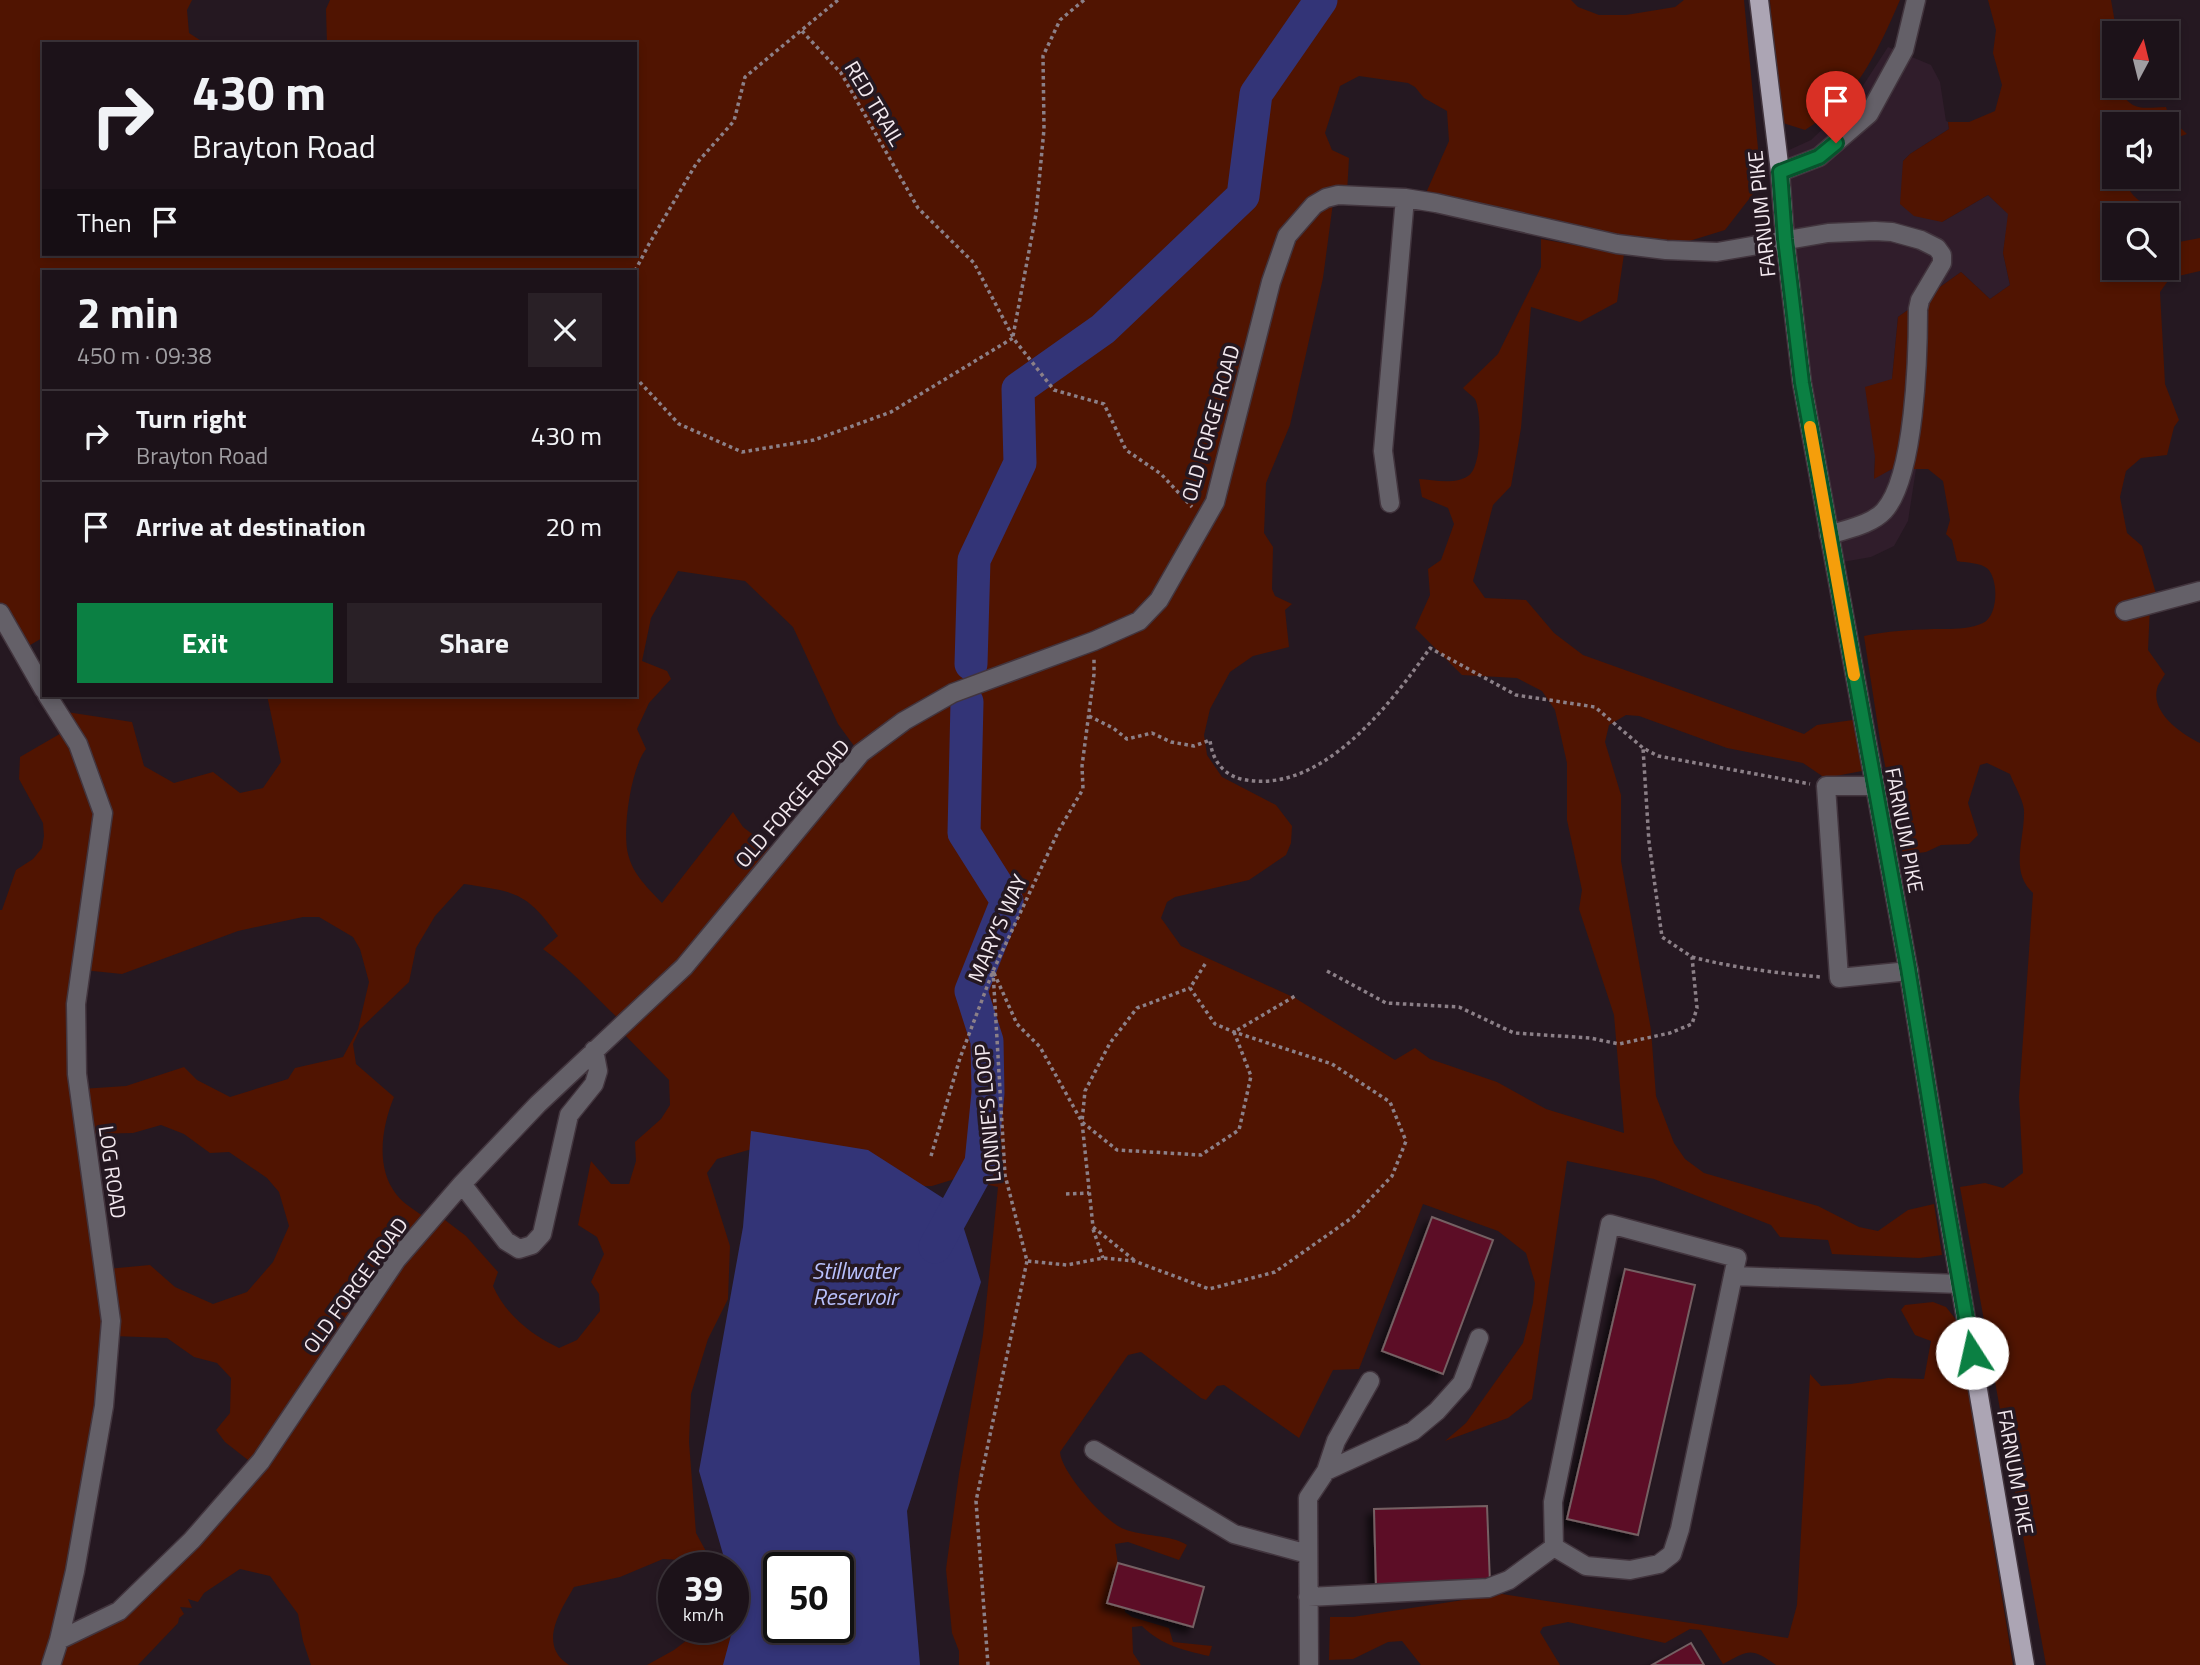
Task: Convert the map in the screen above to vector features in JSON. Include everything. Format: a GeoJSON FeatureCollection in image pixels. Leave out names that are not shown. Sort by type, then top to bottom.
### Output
{"type":"FeatureCollection","features":[{"type":"Feature","properties":{"kind":"main road","name":"FARNUM PIKE"},"geometry":{"type":"LineString","coordinates":[[1759,0],[1802,383],[1909,971],[2025,1665]]}},
{"type":"Feature","properties":{"kind":"street"},"geometry":{"type":"LineString","coordinates":[[1780,172],[1819,157],[1869,114],[1905,50],[1916,0]]}},
{"type":"Feature","properties":{"kind":"street","name":"OLD FORGE ROAD"},"geometry":{"type":"LineString","coordinates":[[59,1640],[119,1611],[192,1540],[261,1461],[397,1259],[462,1184],[552,1091],[684,967],[861,753],[904,721],[953,694],[1094,641],[1139,621],[1159,600],[1215,502],[1271,282],[1287,236],[1314,205],[1338,195],[1405,198],[1617,244],[1666,250],[1717,252],[1828,233],[1875,230],[1921,240],[1937,248],[1942,255],[1942,263],[1920,300],[1918,309],[1917,385],[1904,464],[1894,494],[1883,512],[1872,519],[1829,535]]}},
{"type":"Feature","properties":{"kind":"street"},"geometry":{"type":"LineString","coordinates":[[1390,503],[1383,451],[1405,198]]}},
{"type":"Feature","properties":{"kind":"street"},"geometry":{"type":"LineString","coordinates":[[2124,611],[2200,591]]}},
{"type":"Feature","properties":{"kind":"street"},"geometry":{"type":"LineString","coordinates":[[0,613],[42,686]]}},
{"type":"Feature","properties":{"kind":"street","name":"LOG ROAD"},"geometry":{"type":"LineString","coordinates":[[48,697],[78,744],[103,813],[76,1004],[77,1074],[111,1321],[104,1406],[75,1572],[51,1665]]}},
{"type":"Feature","properties":{"kind":"street"},"geometry":{"type":"LineString","coordinates":[[1874,786],[1826,786],[1839,978],[1909,971]]}},
{"type":"Feature","properties":{"kind":"street"},"geometry":{"type":"LineString","coordinates":[[462,1184],[506,1241],[519,1249],[532,1245],[542,1234],[560,1151],[572,1112],[594,1084],[598,1071],[594,1050]]}},
{"type":"Feature","properties":{"kind":"street"},"geometry":{"type":"LineString","coordinates":[[552,1091],[572,1112]]}},
{"type":"Feature","properties":{"kind":"street"},"geometry":{"type":"LineString","coordinates":[[1610,1224],[1737,1258],[1680,1529],[1672,1554],[1659,1564],[1630,1570],[1586,1566],[1554,1547],[1553,1502],[1610,1224]]}},
{"type":"Feature","properties":{"kind":"street"},"geometry":{"type":"LineString","coordinates":[[1733,1276],[1961,1284]]}},
{"type":"Feature","properties":{"kind":"street"},"geometry":{"type":"LineString","coordinates":[[1326,1471],[1413,1431],[1437,1411],[1462,1383],[1479,1338]]}},
{"type":"Feature","properties":{"kind":"street"},"geometry":{"type":"LineString","coordinates":[[1309,1665],[1308,1498],[1326,1471],[1336,1441],[1370,1381]]}},
{"type":"Feature","properties":{"kind":"street"},"geometry":{"type":"LineString","coordinates":[[1094,1450],[1234,1534],[1308,1554]]}},
{"type":"Feature","properties":{"kind":"street"},"geometry":{"type":"LineString","coordinates":[[1308,1597],[1488,1588],[1509,1580],[1554,1547]]}},
{"type":"Feature","properties":{"kind":"path"},"geometry":{"type":"LineString","coordinates":[[636,270],[696,164],[734,121],[745,77],[838,0]]}},
{"type":"Feature","properties":{"kind":"path"},"geometry":{"type":"LineString","coordinates":[[637,379],[680,424],[742,452],[814,440],[891,412],[1013,338],[1036,214],[1044,129],[1043,56],[1060,20],[1084,0]]}},
{"type":"Feature","properties":{"kind":"path","name":"RED TRAIL"},"geometry":{"type":"LineString","coordinates":[[802,31],[841,73],[918,208],[974,262],[1013,338],[1054,390],[1104,404],[1126,450],[1161,474],[1206,521]]}},
{"type":"Feature","properties":{"kind":"path","name":"MARY'S WAY"},"geometry":{"type":"LineString","coordinates":[[931,1156],[960,1058],[993,971],[1059,830],[1083,789],[1082,766],[1090,716],[1094,641]]}},
{"type":"Feature","properties":{"kind":"path"},"geometry":{"type":"LineString","coordinates":[[1090,716],[1127,739],[1152,733],[1171,742],[1194,746],[1210,740],[1214,759],[1230,776],[1265,783],[1314,767],[1340,751],[1385,709],[1430,648],[1516,695],[1595,707],[1643,748],[1658,756],[1826,786]]}},
{"type":"Feature","properties":{"kind":"path"},"geometry":{"type":"LineString","coordinates":[[1643,748],[1649,842],[1662,937],[1692,957],[1718,964],[1766,972],[1839,978]]}},
{"type":"Feature","properties":{"kind":"path"},"geometry":{"type":"LineString","coordinates":[[1327,971],[1386,1003],[1459,1007],[1514,1033],[1590,1038],[1619,1044],[1670,1033],[1692,1024],[1697,1008],[1692,957]]}},
{"type":"Feature","properties":{"kind":"path"},"geometry":{"type":"LineString","coordinates":[[1103,1258],[1093,1227],[1089,1193],[1082,1122],[1085,1091],[1110,1043],[1137,1009],[1191,988],[1207,961]]}},
{"type":"Feature","properties":{"kind":"path"},"geometry":{"type":"LineString","coordinates":[[993,971],[1017,1024],[1040,1046],[1082,1122],[1117,1150],[1200,1155],[1239,1130],[1251,1076],[1234,1032]]}},
{"type":"Feature","properties":{"kind":"path","name":"LONNIE'S LOOP"},"geometry":{"type":"LineString","coordinates":[[993,971],[1005,1175],[1027,1261]]}},
{"type":"Feature","properties":{"kind":"path"},"geometry":{"type":"LineString","coordinates":[[988,1665],[976,1501],[1027,1261],[1067,1265],[1103,1258],[1134,1261],[1209,1289],[1275,1272],[1353,1217],[1392,1177],[1406,1141],[1390,1101],[1332,1064],[1215,1024],[1191,988]]}},
{"type":"Feature","properties":{"kind":"path"},"geometry":{"type":"LineString","coordinates":[[1234,1032],[1295,996]]}},
{"type":"Feature","properties":{"kind":"path"},"geometry":{"type":"LineString","coordinates":[[1066,1194],[1089,1193]]}},
{"type":"Feature","properties":{"kind":"path"},"geometry":{"type":"LineString","coordinates":[[1093,1227],[1134,1261]]}},
{"type":"Feature","properties":{"kind":"shaded area"},"geometry":{"type":"Polygon","coordinates":[[[0,0],[192,0],[187,10],[189,33],[203,42],[42,42],[42,256],[637,256],[637,42],[327,42],[326,9],[330,0],[1571,0],[1578,7],[1599,15],[1626,15],[1675,7],[1684,0],[1744,0],[1760,170],[1756,190],[1725,230],[1686,242],[1598,232],[1426,193],[1449,141],[1447,111],[1424,98],[1408,83],[1359,76],[1340,86],[1325,133],[1332,150],[1349,158],[1347,193],[1333,203],[1323,278],[1290,425],[1266,483],[1264,533],[1273,547],[1272,589],[1275,596],[1292,604],[1285,610],[1289,647],[1253,656],[1230,672],[1210,709],[1204,735],[1207,755],[1222,777],[1276,805],[1292,826],[1291,843],[1286,855],[1249,880],[1175,897],[1167,902],[1161,918],[1181,946],[1295,998],[1395,1060],[1415,1048],[1430,1059],[1497,1082],[1546,1109],[1624,1133],[1614,1015],[1579,909],[1582,890],[1567,820],[1567,763],[1555,710],[1542,691],[1517,678],[1462,675],[1415,628],[1430,595],[1428,569],[1441,560],[1454,524],[1448,508],[1422,497],[1419,479],[1457,480],[1473,471],[1478,452],[1479,416],[1475,399],[1463,388],[1498,354],[1541,267],[1541,239],[1624,254],[1617,302],[1580,322],[1531,307],[1521,428],[1511,486],[1493,505],[1473,581],[1485,598],[1526,600],[1554,633],[1583,655],[1804,734],[1817,725],[1853,720],[1862,771],[1825,778],[1803,763],[1727,748],[1639,716],[1626,715],[1609,725],[1605,742],[1621,795],[1621,861],[1651,1030],[1656,1096],[1674,1143],[1685,1159],[1704,1173],[1818,1206],[1859,1227],[1878,1231],[1908,1210],[1934,1204],[1942,1255],[1919,1258],[1832,1254],[1828,1240],[1780,1237],[1771,1225],[1654,1179],[1567,1161],[1532,1399],[1508,1418],[1445,1441],[1466,1423],[1523,1343],[1535,1283],[1526,1253],[1498,1231],[1423,1204],[1359,1369],[1333,1370],[1299,1438],[1224,1385],[1217,1386],[1206,1400],[1201,1398],[1141,1352],[1128,1355],[1060,1452],[1062,1461],[1076,1483],[1116,1525],[1132,1532],[1172,1539],[1187,1545],[1179,1560],[1128,1542],[1115,1544],[1125,1612],[1132,1617],[1169,1628],[1173,1642],[1212,1646],[1209,1656],[1165,1642],[1142,1626],[1132,1627],[1133,1653],[1141,1665],[959,1665],[959,1651],[952,1633],[946,1569],[983,1335],[998,1187],[958,1178],[932,1186],[910,1186],[752,1149],[717,1159],[707,1173],[730,1246],[728,1299],[708,1339],[691,1394],[689,1442],[696,1533],[706,1552],[658,1552],[658,1561],[620,1577],[574,1587],[558,1617],[553,1638],[559,1657],[569,1665],[311,1665],[298,1614],[270,1576],[240,1569],[204,1593],[198,1602],[188,1599],[192,1608],[180,1607],[184,1614],[178,1623],[138,1665],[0,1665],[0,910],[16,870],[33,859],[42,848],[44,836],[43,823],[19,779],[20,757],[70,728],[60,711],[132,722],[144,766],[174,783],[213,772],[240,793],[263,788],[281,762],[267,697],[637,697],[637,270],[42,270],[42,638],[25,648],[0,610],[0,0]],[[678,571],[651,618],[642,661],[667,671],[671,679],[649,703],[637,729],[646,749],[632,784],[626,843],[633,868],[662,903],[733,812],[743,827],[776,852],[860,754],[838,724],[793,627],[745,581],[678,571]],[[464,884],[435,916],[416,948],[409,982],[360,1029],[353,1044],[356,1064],[394,1097],[386,1121],[383,1159],[389,1183],[396,1194],[427,1219],[437,1214],[466,1236],[498,1272],[493,1286],[512,1315],[529,1330],[559,1348],[577,1340],[600,1311],[599,1294],[591,1282],[604,1254],[597,1237],[578,1225],[591,1161],[611,1184],[629,1184],[636,1161],[635,1142],[661,1119],[670,1105],[669,1080],[618,1028],[620,1020],[543,949],[558,936],[547,921],[528,902],[497,889],[464,884]],[[303,917],[238,931],[122,974],[83,970],[81,1089],[126,1086],[184,1067],[197,1080],[230,1097],[288,1079],[295,1068],[343,1057],[358,1029],[369,982],[360,949],[353,937],[319,917],[303,917]],[[161,1125],[133,1133],[88,1134],[107,1269],[150,1265],[175,1287],[213,1304],[247,1292],[273,1262],[289,1226],[279,1192],[267,1178],[229,1152],[210,1153],[184,1134],[161,1125]],[[114,1336],[61,1632],[123,1606],[253,1464],[225,1442],[216,1430],[230,1413],[231,1378],[217,1363],[194,1357],[167,1338],[114,1336]]]}},
{"type":"Feature","properties":{"kind":"shaded area"},"geometry":{"type":"Polygon","coordinates":[[[1770,0],[1900,0],[1879,45],[1854,87],[1832,111],[1805,130],[1783,123],[1778,107],[1770,0]]]}},
{"type":"Feature","properties":{"kind":"shaded area"},"geometry":{"type":"Polygon","coordinates":[[[1988,0],[2111,0],[2115,21],[2102,21],[2102,98],[2126,98],[2137,107],[2166,107],[2168,112],[2102,112],[2102,189],[2130,189],[2144,203],[2102,203],[2102,280],[2169,280],[2160,292],[2165,384],[2179,420],[2174,427],[2167,455],[2141,458],[2126,471],[2120,497],[2127,533],[2142,546],[2157,597],[2150,606],[2148,650],[2165,674],[2159,683],[2156,698],[2169,722],[2200,743],[2200,1665],[2046,1665],[1960,1187],[1985,1183],[2003,1188],[2023,1173],[2019,1097],[2033,893],[2026,884],[2020,865],[2024,810],[2010,774],[1987,763],[1980,765],[1968,803],[1978,835],[1969,844],[1941,845],[1926,852],[1903,855],[1880,740],[1864,636],[1971,627],[1988,619],[1994,606],[1994,582],[1988,569],[1957,561],[1952,540],[1946,534],[1950,520],[1943,481],[1928,469],[1892,469],[1874,479],[1875,457],[1865,387],[1892,379],[1898,317],[1961,272],[1990,299],[2010,285],[2003,253],[2008,214],[1988,195],[1942,222],[1914,216],[1900,204],[1903,161],[1910,154],[1949,129],[1948,122],[1969,122],[1995,111],[2002,85],[1993,53],[1996,30],[1988,0]]]}},
{"type":"Feature","properties":{"kind":"shaded area"},"geometry":{"type":"Polygon","coordinates":[[[1888,47],[1931,65],[1940,82],[1949,129],[1903,161],[1942,222],[1988,195],[2009,214],[2003,253],[2010,285],[1990,299],[1961,272],[1898,317],[1892,379],[1875,457],[1874,478],[1892,469],[1916,469],[1908,521],[1894,546],[1871,557],[1837,563],[1775,234],[1768,169],[1769,159],[1811,140],[1855,98],[1888,47]]]}},
{"type":"Feature","properties":{"kind":"shaded area"},"geometry":{"type":"Polygon","coordinates":[[[2179,126],[2187,134],[2179,137],[2179,126]]]}},
{"type":"Feature","properties":{"kind":"shaded area"},"geometry":{"type":"Polygon","coordinates":[[[2200,238],[2200,271],[2179,276],[2179,242],[2200,238]]]}},
{"type":"Feature","properties":{"kind":"shaded area"},"geometry":{"type":"Polygon","coordinates":[[[1933,1302],[1946,1307],[1957,1321],[2013,1665],[1776,1665],[1761,1655],[1750,1652],[1723,1664],[1701,1630],[1690,1629],[1665,1643],[1568,1622],[1543,1627],[1540,1632],[1560,1665],[1421,1665],[1402,1641],[1388,1642],[1353,1659],[1329,1660],[1330,1617],[1353,1617],[1502,1594],[1788,1638],[1797,1605],[1810,1374],[1821,1386],[1888,1378],[1924,1379],[1931,1341],[1915,1335],[1901,1310],[1905,1305],[1933,1302]]]}},
{"type":"Feature","properties":{"kind":"shaded area"},"geometry":{"type":"Polygon","coordinates":[[[683,1643],[736,1643],[736,1665],[647,1665],[683,1643]]]}},
{"type":"Feature","properties":{"kind":"water","name":"Stillwater Reservoir"},"geometry":{"type":"Polygon","coordinates":[[[751,1131],[868,1150],[957,1207],[981,1282],[907,1511],[920,1665],[723,1665],[729,1643],[749,1643],[749,1552],[722,1552],[699,1471],[743,1227],[751,1131]]]}},
{"type":"Feature","properties":{"kind":"building"},"geometry":{"type":"Polygon","coordinates":[[[1432,1217],[1493,1240],[1443,1374],[1382,1351],[1432,1217]]]}},
{"type":"Feature","properties":{"kind":"building"},"geometry":{"type":"Polygon","coordinates":[[[1625,1269],[1695,1285],[1638,1535],[1567,1519],[1625,1269]]]}},
{"type":"Feature","properties":{"kind":"building"},"geometry":{"type":"Polygon","coordinates":[[[1487,1506],[1490,1583],[1376,1586],[1374,1509],[1487,1506]]]}},
{"type":"Feature","properties":{"kind":"building"},"geometry":{"type":"Polygon","coordinates":[[[1118,1563],[1204,1587],[1193,1627],[1107,1603],[1118,1563]]]}},
{"type":"Feature","properties":{"kind":"building"},"geometry":{"type":"Polygon","coordinates":[[[1691,1643],[1704,1665],[1652,1665],[1691,1643]]]}},
{"type":"Feature","properties":{"kind":"waterway"},"geometry":{"type":"LineString","coordinates":[[971,664],[974,560],[1020,463],[1018,389],[1103,329],[1243,196],[1256,94],[1321,0]]}},
{"type":"Feature","properties":{"kind":"waterway"},"geometry":{"type":"LineString","coordinates":[[935,1247],[981,1163],[988,1093],[987,1041],[971,991],[1007,901],[964,833],[967,702]]}},
{"type":"Feature","properties":{"kind":"slow traffic"},"geometry":{"type":"LineString","coordinates":[[1810,427],[1854,675]]}},
{"type":"Feature","properties":{"kind":"route"},"geometry":{"type":"LineString","coordinates":[[1836,143],[1819,157],[1780,172],[1785,239],[1802,383],[1908,968],[1972,1353]]}}]}
